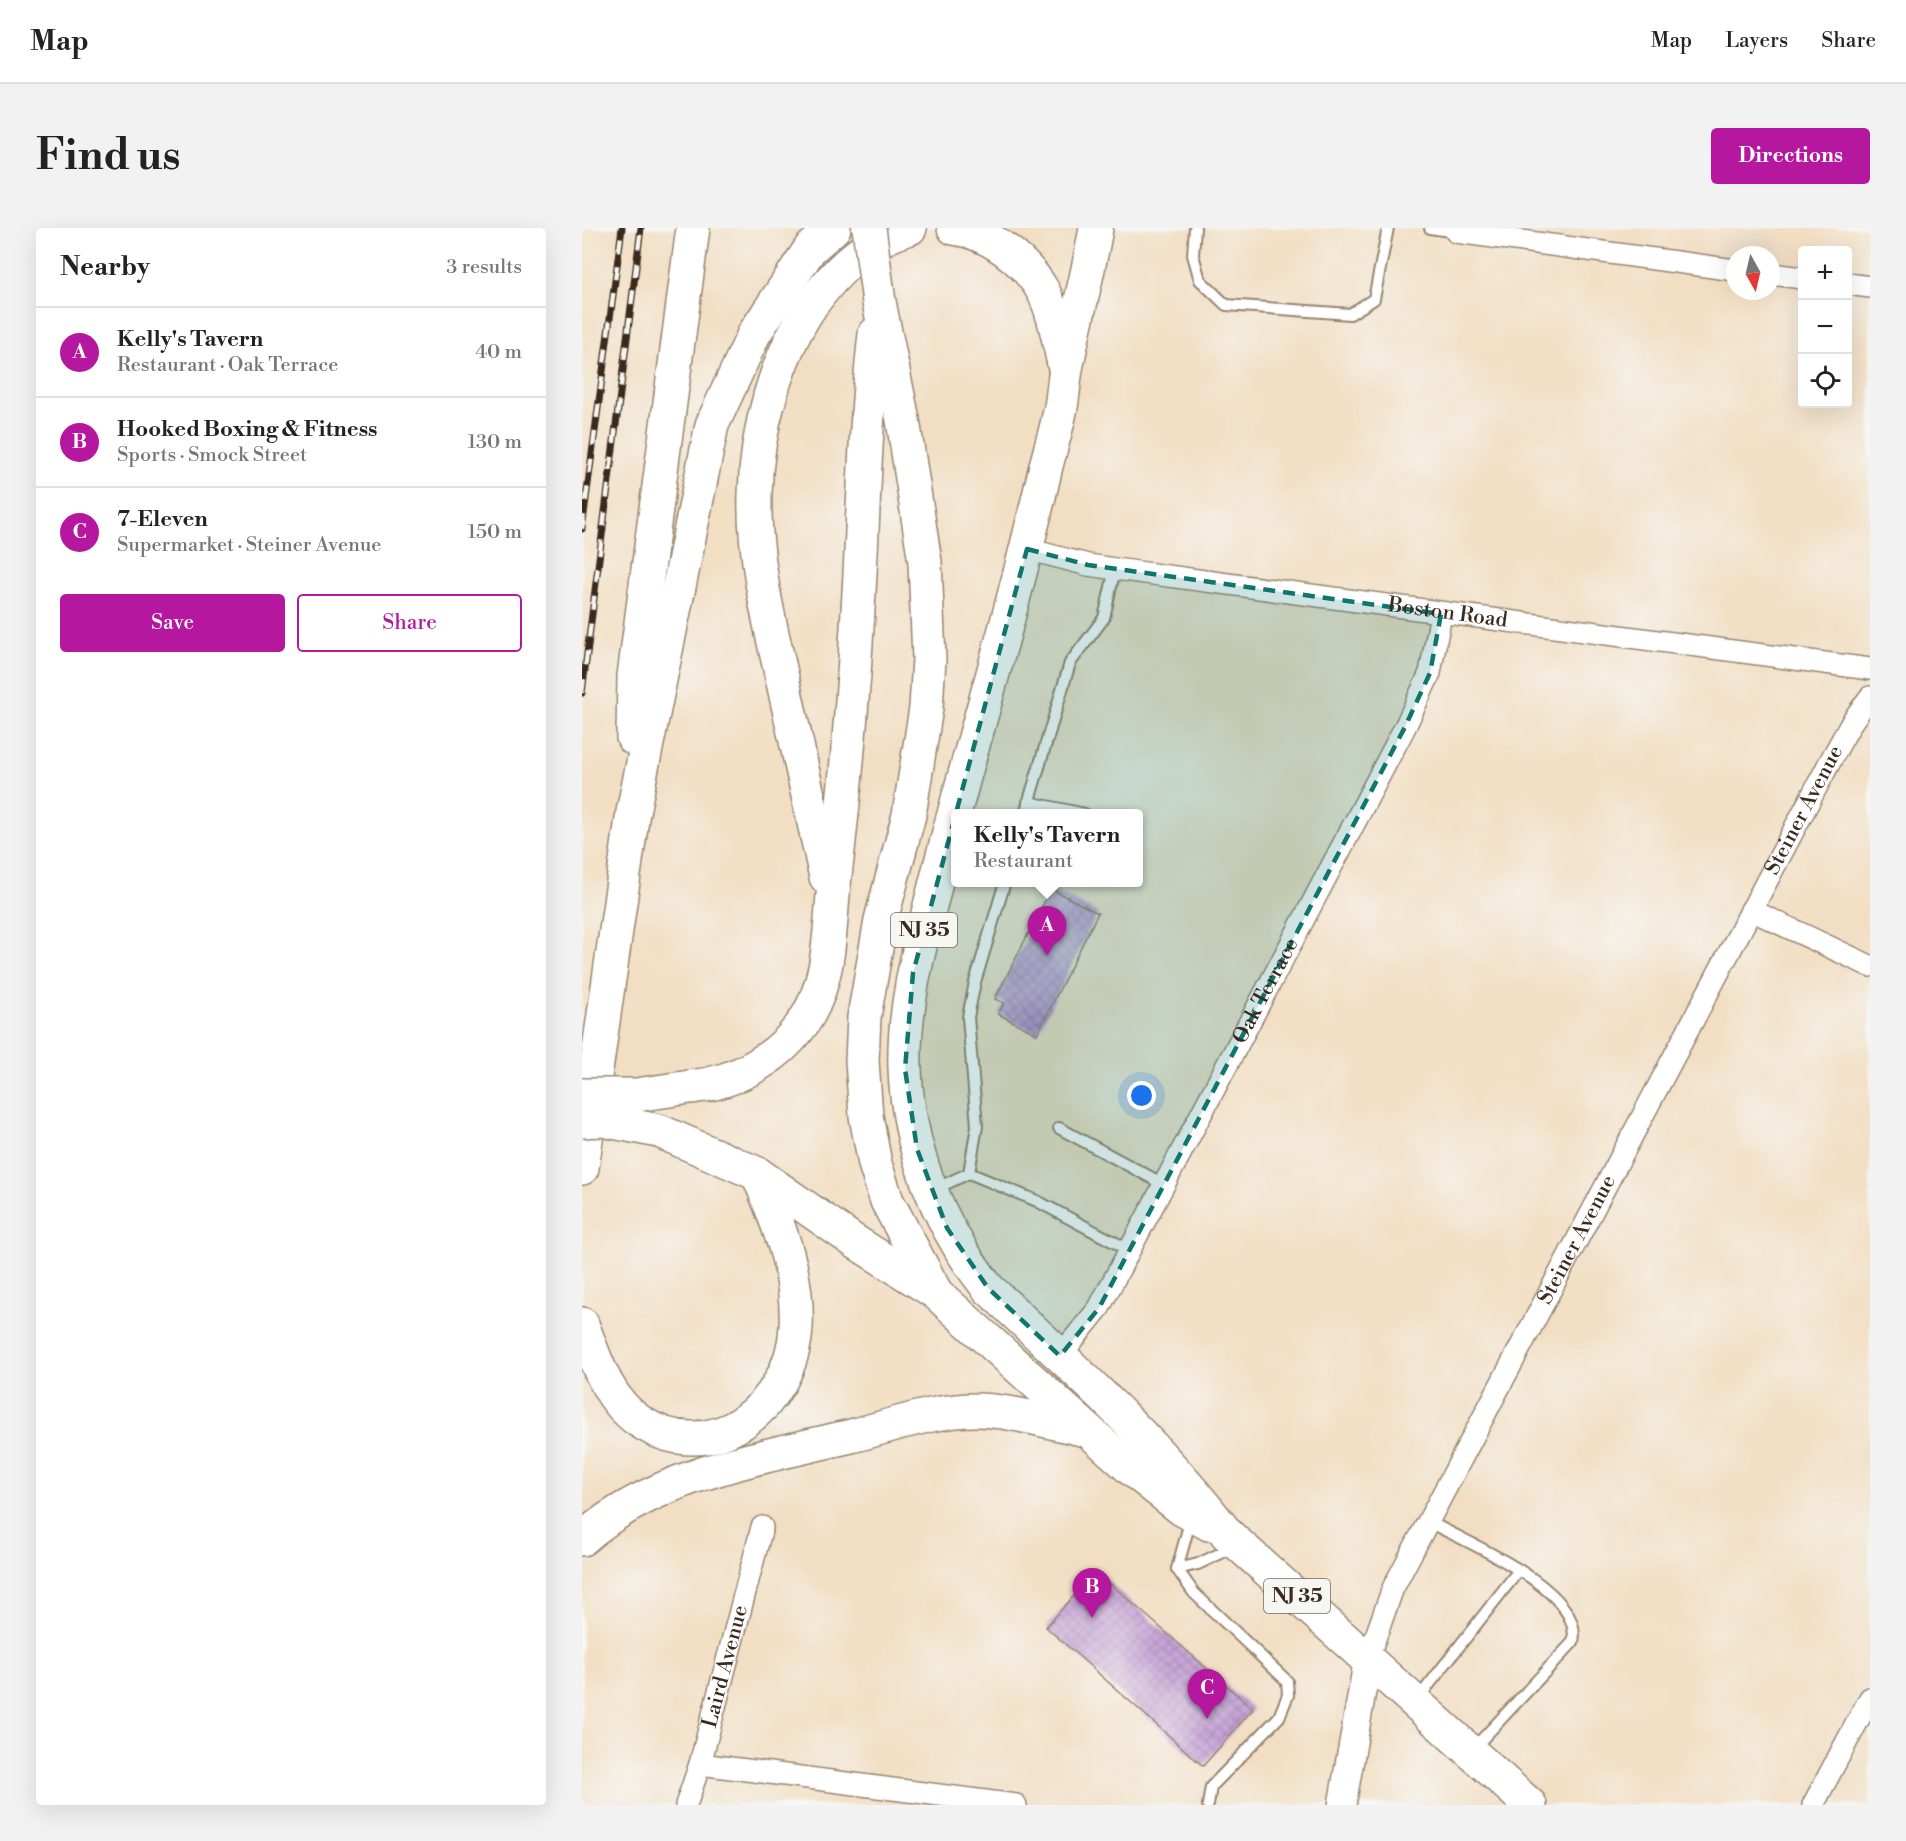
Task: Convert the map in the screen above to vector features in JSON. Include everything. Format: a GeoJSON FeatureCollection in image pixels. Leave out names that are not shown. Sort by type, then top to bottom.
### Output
{"type":"FeatureCollection","features":[{"type":"Feature","properties":{"kind":"main road"},"geometry":{"type":"LineString","coordinates":[[633,812],[634,676],[693,228]]}},
{"type":"Feature","properties":{"kind":"main road"},"geometry":{"type":"LineString","coordinates":[[582,1168],[633,812],[712,425],[754,334],[810,249],[834,228]]}},
{"type":"Feature","properties":{"kind":"main road","name":"NJ 35"},"geometry":{"type":"LineString","coordinates":[[869,228],[879,302],[903,420],[925,562],[929,659],[926,708],[909,815],[870,973],[864,1017],[862,1061],[866,1116],[875,1164],[887,1201],[936,1293],[1086,1430],[1192,1515],[1233,1540],[1368,1658],[1530,1805]]}},
{"type":"Feature","properties":{"kind":"main road"},"geometry":{"type":"LineString","coordinates":[[832,901],[770,627],[758,549],[756,474],[765,421],[778,374],[805,316],[832,276],[855,255],[893,233],[910,228]]}},
{"type":"Feature","properties":{"kind":"main road"},"geometry":{"type":"LineString","coordinates":[[954,228],[984,237],[1007,252],[1029,272],[1046,300],[1066,370]]}},
{"type":"Feature","properties":{"kind":"main road","name":"NJ 35"},"geometry":{"type":"LineString","coordinates":[[955,809],[1027,549],[1061,408],[1066,370],[1086,286],[1096,228]]}},
{"type":"Feature","properties":{"kind":"main road"},"geometry":{"type":"LineString","coordinates":[[582,1095],[636,1095],[708,1085],[743,1073],[768,1058],[793,1036],[807,1017],[820,989],[825,971],[842,818],[859,589],[872,365],[879,302]]}},
{"type":"Feature","properties":{"kind":"main road","name":"NJ 35"},"geometry":{"type":"LineString","coordinates":[[951,824],[913,972],[906,1021],[905,1069],[909,1107],[917,1149],[931,1191],[947,1228],[980,1278],[1150,1442],[1195,1492],[1233,1540]]}},
{"type":"Feature","properties":{"kind":"main road"},"geometry":{"type":"LineString","coordinates":[[582,1121],[603,1120],[659,1131],[758,1174],[854,1241],[936,1293]]}},
{"type":"Feature","properties":{"kind":"main road"},"geometry":{"type":"LineString","coordinates":[[582,1324],[604,1382],[625,1408],[638,1420],[654,1429],[681,1437],[704,1436],[737,1427],[764,1407],[784,1374],[792,1353],[796,1327],[791,1265],[783,1236],[758,1174]]}},
{"type":"Feature","properties":{"kind":"main road"},"geometry":{"type":"LineString","coordinates":[[582,1539],[604,1520],[640,1498],[675,1483],[739,1464],[944,1413],[987,1410],[1086,1430]]}},
{"type":"Feature","properties":{"kind":"street"},"geometry":{"type":"LineString","coordinates":[[1456,232],[1726,269]]}},
{"type":"Feature","properties":{"kind":"street"},"geometry":{"type":"LineString","coordinates":[[1780,275],[1798,277]]}},
{"type":"Feature","properties":{"kind":"street"},"geometry":{"type":"LineString","coordinates":[[1852,285],[1870,287]]}},
{"type":"Feature","properties":{"kind":"street","name":"Boston Road"},"geometry":{"type":"LineString","coordinates":[[1027,549],[1088,565],[1114,569],[1870,669]]}},
{"type":"Feature","properties":{"kind":"street","name":"Oak Terrace"},"geometry":{"type":"LineString","coordinates":[[1060,1356],[1099,1308],[1405,727],[1430,673],[1441,614]]}},
{"type":"Feature","properties":{"kind":"street","name":"Steiner Avenue"},"geometry":{"type":"LineString","coordinates":[[1342,1805],[1368,1658],[1393,1588],[1852,720],[1870,698]]}},
{"type":"Feature","properties":{"kind":"street"},"geometry":{"type":"LineString","coordinates":[[1751,910],[1870,966]]}},
{"type":"Feature","properties":{"kind":"street","name":"Laird Avenue"},"geometry":{"type":"LineString","coordinates":[[686,1805],[700,1764],[762,1527]]}},
{"type":"Feature","properties":{"kind":"street"},"geometry":{"type":"LineString","coordinates":[[1813,1805],[1870,1698]]}},
{"type":"Feature","properties":{"kind":"street"},"geometry":{"type":"LineString","coordinates":[[700,1764],[1016,1805]]}},
{"type":"Feature","properties":{"kind":"lane"},"geometry":{"type":"LineString","coordinates":[[1196,228],[1193,255],[1200,280],[1226,305],[1350,314],[1374,299],[1388,228]]}},
{"type":"Feature","properties":{"kind":"lane"},"geometry":{"type":"LineString","coordinates":[[1430,228],[1456,232]]}},
{"type":"Feature","properties":{"kind":"lane"},"geometry":{"type":"LineString","coordinates":[[1026,809],[1070,663],[1104,618],[1114,569]]}},
{"type":"Feature","properties":{"kind":"lane"},"geometry":{"type":"LineString","coordinates":[[1028,802],[1064,809]]}},
{"type":"Feature","properties":{"kind":"lane"},"geometry":{"type":"LineString","coordinates":[[969,1173],[977,1126],[968,1017],[975,982],[1004,887]]}},
{"type":"Feature","properties":{"kind":"lane"},"geometry":{"type":"LineString","coordinates":[[1059,1128],[1163,1184]]}},
{"type":"Feature","properties":{"kind":"lane"},"geometry":{"type":"LineString","coordinates":[[931,1191],[969,1173],[1037,1201],[1129,1250]]}},
{"type":"Feature","properties":{"kind":"lane"},"geometry":{"type":"LineString","coordinates":[[1177,1569],[1192,1515]]}},
{"type":"Feature","properties":{"kind":"lane"},"geometry":{"type":"LineString","coordinates":[[1429,1522],[1537,1580],[1569,1614],[1575,1631],[1573,1642],[1471,1752]]}},
{"type":"Feature","properties":{"kind":"lane"},"geometry":{"type":"LineString","coordinates":[[1177,1569],[1198,1564],[1233,1540]]}},
{"type":"Feature","properties":{"kind":"lane"},"geometry":{"type":"LineString","coordinates":[[1177,1569],[1194,1593],[1287,1681],[1288,1695],[1279,1717],[1211,1787],[1208,1805]]}},
{"type":"Feature","properties":{"kind":"lane"},"geometry":{"type":"LineString","coordinates":[[1416,1701],[1519,1570]]}},
{"type":"Feature","properties":{"kind":"highlighted area"},"geometry":{"type":"Polygon","coordinates":[[[1027,549],[1088,565],[1441,614],[1430,673],[1405,727],[1099,1308],[1060,1356],[988,1288],[947,1228],[917,1149],[905,1069],[913,973],[1027,549]]]}},
{"type":"Feature","properties":{"kind":"building"},"geometry":{"type":"Polygon","coordinates":[[[1051,889],[1098,913],[1037,1034],[998,1014],[1004,1003],[995,999],[1051,889]]]}},
{"type":"Feature","properties":{"kind":"building"},"geometry":{"type":"Polygon","coordinates":[[[1096,1571],[1253,1709],[1203,1766],[1046,1627],[1096,1571]]]}},
{"type":"Feature","properties":{"kind":"railway"},"geometry":{"type":"LineString","coordinates":[[582,529],[622,228]]}},
{"type":"Feature","properties":{"kind":"railway"},"geometry":{"type":"LineString","coordinates":[[582,693],[641,228]]}},
{"type":"Feature","properties":{"kind":"place","name":"Kelly's Tavern"},"geometry":{"type":"Point","coordinates":[1047,956]}},
{"type":"Feature","properties":{"kind":"place","name":"Hooked Boxing & Fitness"},"geometry":{"type":"Point","coordinates":[1092,1618]}},
{"type":"Feature","properties":{"kind":"place","name":"7-Eleven"},"geometry":{"type":"Point","coordinates":[1207,1719]}}]}
